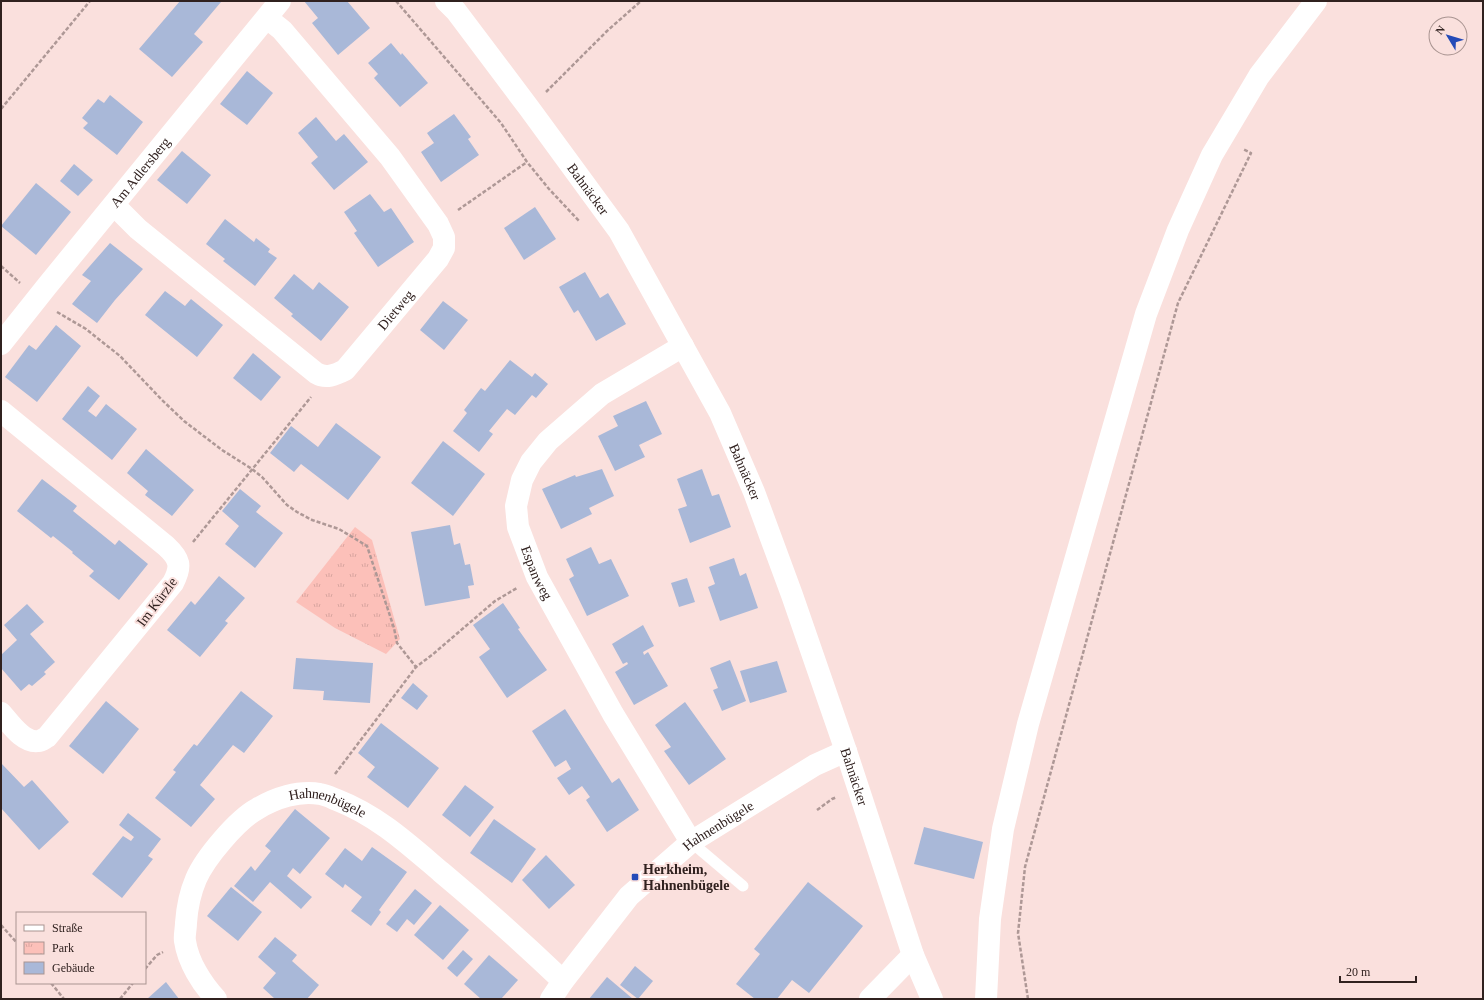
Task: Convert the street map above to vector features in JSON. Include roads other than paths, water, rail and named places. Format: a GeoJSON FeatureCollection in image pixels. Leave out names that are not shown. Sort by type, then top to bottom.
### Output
{"type":"FeatureCollection","features":[{"type":"Feature","properties":{"kind":"street","name":"Am Adlersberg"},"geometry":{"type":"LineString","coordinates":[[1,344],[280,1]]}},
{"type":"Feature","properties":{"kind":"street","name":"Bahnäcker"},"geometry":{"type":"LineString","coordinates":[[446,1],[456,11],[529,108],[619,231],[720,413],[754,492],[792,595],[846,751],[913,955],[932,999]]}},
{"type":"Feature","properties":{"kind":"street"},"geometry":{"type":"LineString","coordinates":[[986,999],[990,920],[1003,829],[1028,724],[1146,314],[1178,230],[1212,155],[1259,76],[1316,1]]}},
{"type":"Feature","properties":{"kind":"street","name":"Dietweg"},"geometry":{"type":"LineString","coordinates":[[114,205],[138,229],[316,373],[324,376],[334,376],[345,370],[438,259],[444,248],[444,237],[438,224],[390,157],[282,30],[267,18]]}},
{"type":"Feature","properties":{"kind":"street","name":"Espanweg"},"geometry":{"type":"LineString","coordinates":[[683,346],[602,394],[548,441],[531,462],[522,480],[516,506],[518,527],[537,576],[612,714],[691,842]]}},
{"type":"Feature","properties":{"kind":"street","name":"Im Kürzle"},"geometry":{"type":"LineString","coordinates":[[1,411],[166,546],[178,558],[179,573],[173,583],[47,737],[39,741],[31,741],[21,736],[1,713]]}},
{"type":"Feature","properties":{"kind":"street","name":"Hahnenbügele"},"geometry":{"type":"LineString","coordinates":[[551,999],[563,981],[629,896],[691,842],[815,765],[846,751]]}},
{"type":"Feature","properties":{"kind":"street","name":"Hahnenbügele"},"geometry":{"type":"LineString","coordinates":[[216,999],[208,991],[189,956],[185,940],[190,896],[197,878],[209,857],[223,839],[256,809],[282,797],[302,793],[320,794],[356,808],[389,828],[500,922],[563,981]]}},
{"type":"Feature","properties":{"kind":"street"},"geometry":{"type":"LineString","coordinates":[[870,999],[913,955]]}},
{"type":"Feature","properties":{"kind":"lane"},"geometry":{"type":"LineString","coordinates":[[691,842],[743,886]]}},
{"type":"Feature","properties":{"kind":"place","name":"Herkheim, Hahnenbügele"},"geometry":{"type":"Point","coordinates":[635,877]}}]}
